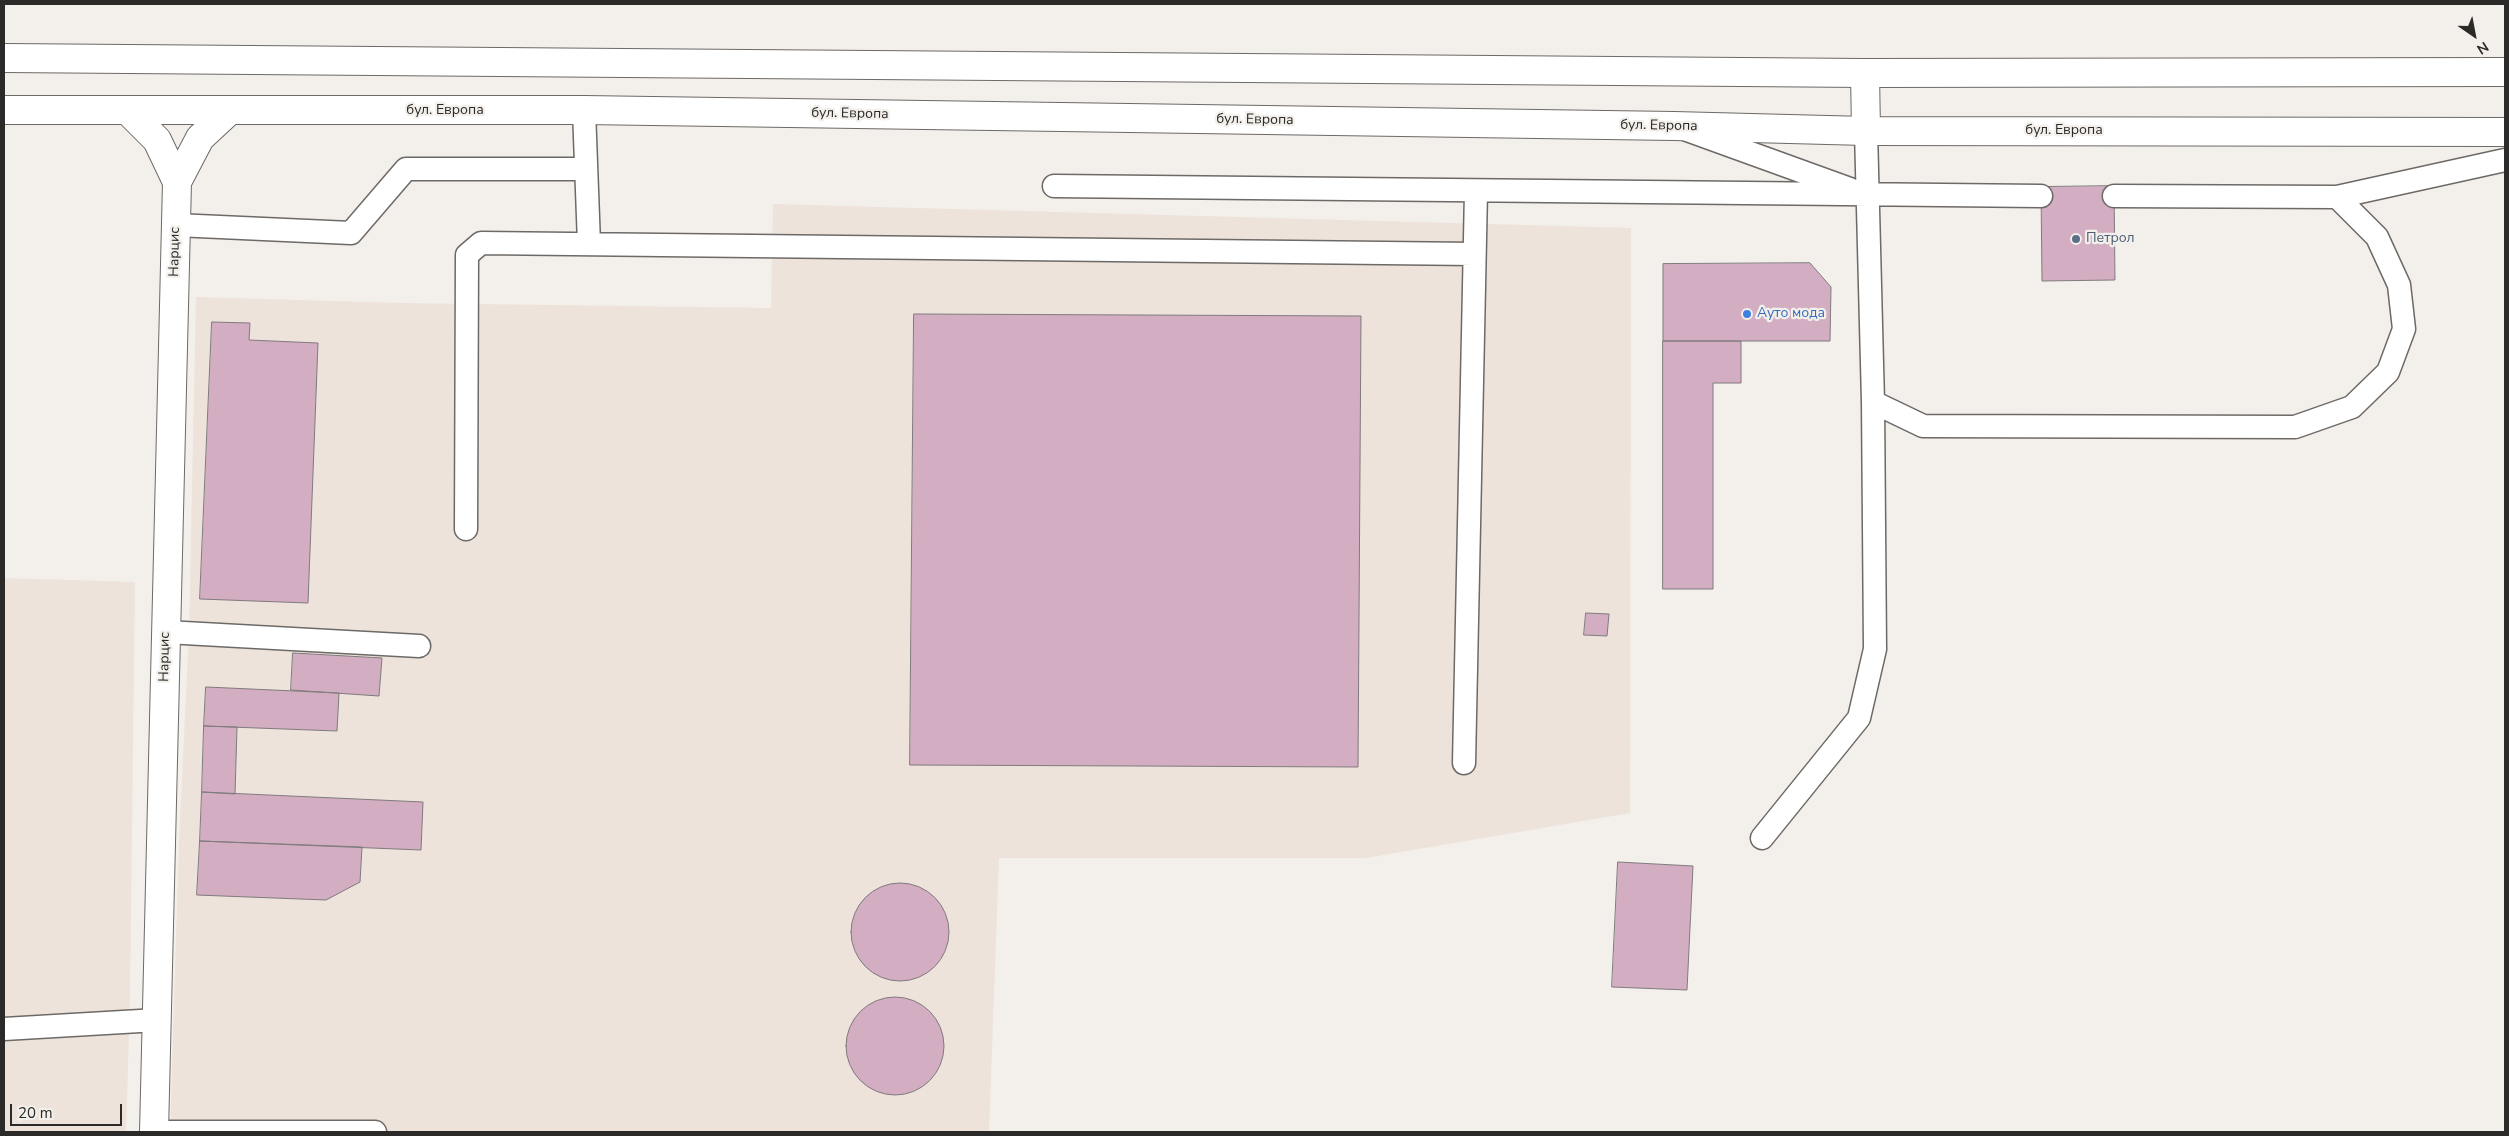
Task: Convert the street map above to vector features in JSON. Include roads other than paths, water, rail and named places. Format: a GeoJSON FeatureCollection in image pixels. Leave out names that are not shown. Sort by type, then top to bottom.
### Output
{"type":"FeatureCollection","features":[{"type":"Feature","properties":{"kind":"main road"},"geometry":{"type":"LineString","coordinates":[[4,58],[1865,73],[2505,72]]}},
{"type":"Feature","properties":{"kind":"main road"},"geometry":{"type":"LineString","coordinates":[[1865,73],[1866,131]]}},
{"type":"Feature","properties":{"kind":"main road","name":"бул. Европа"},"geometry":{"type":"LineString","coordinates":[[4,110],[228,112],[584,110],[1674,126],[1866,131],[2505,132]]}},
{"type":"Feature","properties":{"kind":"main road"},"geometry":{"type":"LineString","coordinates":[[128,111],[157,140],[177,182]]}},
{"type":"Feature","properties":{"kind":"main road"},"geometry":{"type":"LineString","coordinates":[[177,182],[200,138],[228,112]]}},
{"type":"Feature","properties":{"kind":"main road","name":"Нарцис"},"geometry":{"type":"LineString","coordinates":[[154,1132],[177,182]]}},
{"type":"Feature","properties":{"kind":"lane"},"geometry":{"type":"LineString","coordinates":[[584,110],[589,244]]}},
{"type":"Feature","properties":{"kind":"lane"},"geometry":{"type":"LineString","coordinates":[[1674,126],[1867,195]]}},
{"type":"Feature","properties":{"kind":"lane"},"geometry":{"type":"LineString","coordinates":[[1762,838],[1859,718],[1876,649],[1873,402],[1866,131]]}},
{"type":"Feature","properties":{"kind":"lane"},"geometry":{"type":"LineString","coordinates":[[2114,196],[2337,197],[2505,160]]}},
{"type":"Feature","properties":{"kind":"lane"},"geometry":{"type":"LineString","coordinates":[[176,225],[351,233],[406,169],[586,169]]}},
{"type":"Feature","properties":{"kind":"lane"},"geometry":{"type":"LineString","coordinates":[[1054,186],[2041,196]]}},
{"type":"Feature","properties":{"kind":"lane"},"geometry":{"type":"LineString","coordinates":[[1464,763],[1476,191]]}},
{"type":"Feature","properties":{"kind":"lane"},"geometry":{"type":"LineString","coordinates":[[1873,402],[1923,426],[2295,427],[2352,407],[2388,372],[2404,329],[2399,285],[2377,238],[2337,197]]}},
{"type":"Feature","properties":{"kind":"lane"},"geometry":{"type":"LineString","coordinates":[[466,529],[467,255],[481,244],[1474,254]]}},
{"type":"Feature","properties":{"kind":"lane"},"geometry":{"type":"LineString","coordinates":[[166,632],[419,646]]}},
{"type":"Feature","properties":{"kind":"lane"},"geometry":{"type":"LineString","coordinates":[[4,1028],[157,1020]]}},
{"type":"Feature","properties":{"kind":"lane"},"geometry":{"type":"LineString","coordinates":[[154,1132],[375,1132]]}},
{"type":"Feature","properties":{"kind":"place","name":"Петрол"},"geometry":{"type":"Point","coordinates":[2076,239]}},
{"type":"Feature","properties":{"kind":"place","name":"Ауто мода"},"geometry":{"type":"Point","coordinates":[1747,314]}}]}
